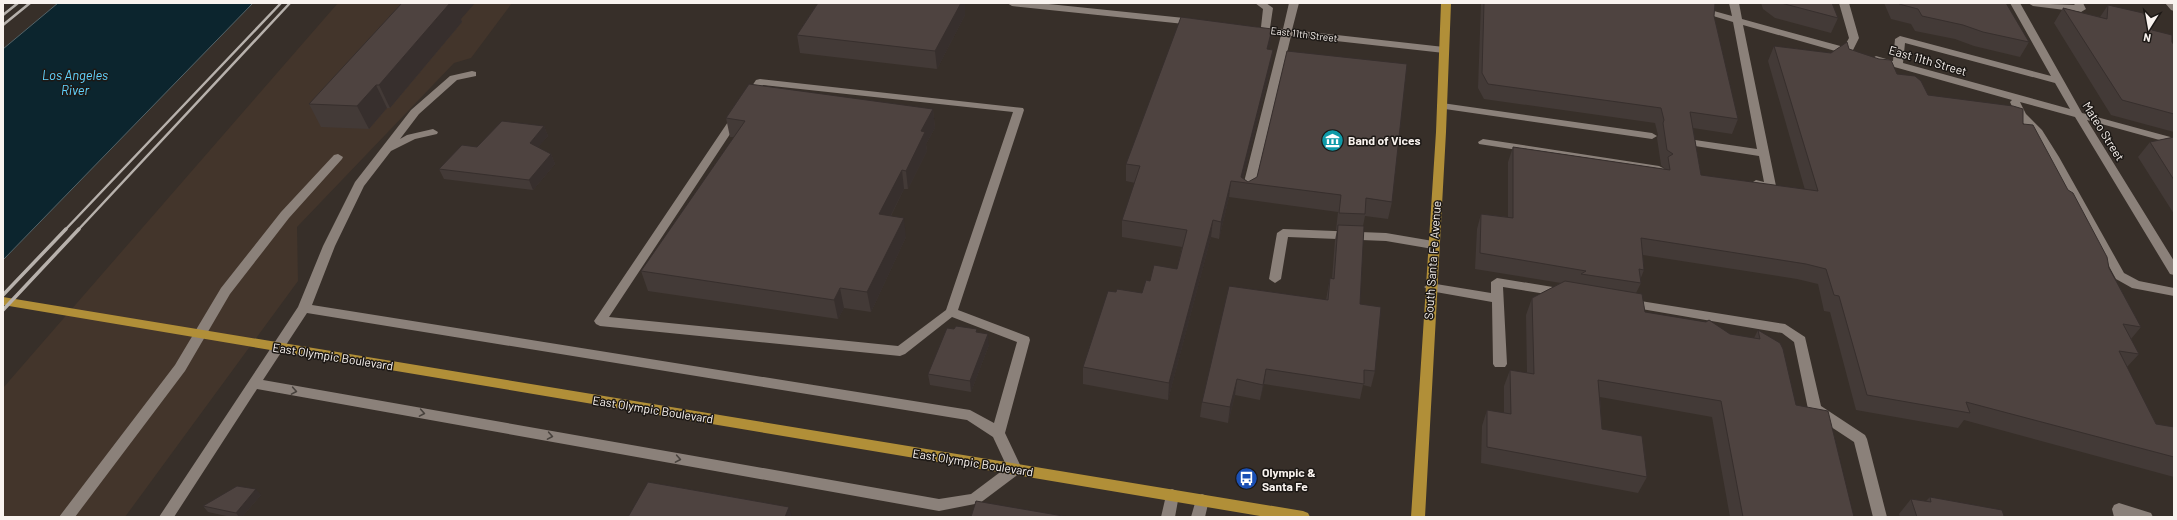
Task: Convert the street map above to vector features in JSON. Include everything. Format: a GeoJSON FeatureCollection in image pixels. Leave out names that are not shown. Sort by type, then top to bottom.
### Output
{"type":"FeatureCollection","features":[{"type":"Feature","properties":{"kind":"main road","name":"South Santa Fe Avenue"},"geometry":{"type":"LineString","coordinates":[[1418,517],[1430,287],[1442,106],[1446,3]]}},
{"type":"Feature","properties":{"kind":"main road","name":"East Olympic Boulevard"},"geometry":{"type":"LineString","coordinates":[[3,301],[1303,517]]}},
{"type":"Feature","properties":{"kind":"street"},"geometry":{"type":"LineString","coordinates":[[1012,3],[1094,10],[1111,8],[1206,23]]}},
{"type":"Feature","properties":{"kind":"street"},"geometry":{"type":"LineString","coordinates":[[1260,3],[1268,8],[1265,29]]}},
{"type":"Feature","properties":{"kind":"street"},"geometry":{"type":"LineString","coordinates":[[1247,194],[1294,3]]}},
{"type":"Feature","properties":{"kind":"street","name":"East 11th Street"},"geometry":{"type":"LineString","coordinates":[[1675,3],[2174,141]]}},
{"type":"Feature","properties":{"kind":"street"},"geometry":{"type":"LineString","coordinates":[[1734,3],[1739,21],[1770,186],[1742,181]]}},
{"type":"Feature","properties":{"kind":"street"},"geometry":{"type":"LineString","coordinates":[[1844,3],[1854,38],[1847,51]]}},
{"type":"Feature","properties":{"kind":"street","name":"Mateo Street"},"geometry":{"type":"LineString","coordinates":[[2015,3],[2079,115],[2174,271]]}},
{"type":"Feature","properties":{"kind":"street"},"geometry":{"type":"LineString","coordinates":[[2033,3],[2081,9],[2078,3]]}},
{"type":"Feature","properties":{"kind":"street"},"geometry":{"type":"LineString","coordinates":[[2170,3],[2174,8]]}},
{"type":"Feature","properties":{"kind":"street","name":"East 11th Street"},"geometry":{"type":"LineString","coordinates":[[1243,27],[1444,50]]}},
{"type":"Feature","properties":{"kind":"street"},"geometry":{"type":"LineString","coordinates":[[1898,65],[1900,39],[2060,81]]}},
{"type":"Feature","properties":{"kind":"street"},"geometry":{"type":"LineString","coordinates":[[166,517],[256,384],[304,308],[329,246],[359,185],[415,112],[454,78],[472,74]]}},
{"type":"Feature","properties":{"kind":"street"},"geometry":{"type":"LineString","coordinates":[[760,82],[1019,110],[952,312],[900,351],[600,321],[760,82]]}},
{"type":"Feature","properties":{"kind":"street"},"geometry":{"type":"LineString","coordinates":[[2013,97],[2021,115],[2038,132],[2054,157],[2120,276],[2136,285],[2174,292]]}},
{"type":"Feature","properties":{"kind":"street"},"geometry":{"type":"LineString","coordinates":[[1442,106],[1652,136]]}},
{"type":"Feature","properties":{"kind":"street"},"geometry":{"type":"LineString","coordinates":[[386,150],[411,137],[433,132]]}},
{"type":"Feature","properties":{"kind":"street"},"geometry":{"type":"LineString","coordinates":[[1482,142],[1659,169]]}},
{"type":"Feature","properties":{"kind":"street"},"geometry":{"type":"LineString","coordinates":[[1695,143],[1764,153]]}},
{"type":"Feature","properties":{"kind":"street"},"geometry":{"type":"LineString","coordinates":[[66,517],[180,368],[225,291],[285,215],[338,157]]}},
{"type":"Feature","properties":{"kind":"street"},"geometry":{"type":"LineString","coordinates":[[1275,279],[1283,233],[1386,237],[1433,245]]}},
{"type":"Feature","properties":{"kind":"street"},"geometry":{"type":"LineString","coordinates":[[1500,364],[1497,282],[1575,294]]}},
{"type":"Feature","properties":{"kind":"street"},"geometry":{"type":"LineString","coordinates":[[1430,287],[1498,299]]}},
{"type":"Feature","properties":{"kind":"street"},"geometry":{"type":"LineString","coordinates":[[1614,301],[1785,329],[1800,340],[1815,409],[1860,439],[1880,517]]}},
{"type":"Feature","properties":{"kind":"street"},"geometry":{"type":"LineString","coordinates":[[256,384],[938,505],[975,499],[1015,469],[998,433],[970,415],[304,308]]}},
{"type":"Feature","properties":{"kind":"street"},"geometry":{"type":"LineString","coordinates":[[952,312],[1024,340],[998,433]]}},
{"type":"Feature","properties":{"kind":"street"},"geometry":{"type":"LineString","coordinates":[[1168,517],[1172,495]]}},
{"type":"Feature","properties":{"kind":"street"},"geometry":{"type":"LineString","coordinates":[[1198,517],[1202,500]]}},
{"type":"Feature","properties":{"kind":"street"},"geometry":{"type":"LineString","coordinates":[[2121,517],[2119,509],[2146,517]]}},
{"type":"Feature","properties":{"kind":"shaded area"},"geometry":{"type":"Polygon","coordinates":[[[338,3],[512,3],[471,58],[454,63],[297,227],[298,281],[125,517],[3,517],[3,388],[338,3]]]}},
{"type":"Feature","properties":{"kind":"water","name":"Los Angeles River"},"geometry":{"type":"Polygon","coordinates":[[[58,3],[253,3],[3,260],[3,49],[58,3]]]}},
{"type":"Feature","properties":{"kind":"building"},"geometry":{"type":"Polygon","coordinates":[[[402,3],[450,3],[379,85],[376,85],[357,106],[309,104],[402,3]]]}},
{"type":"Feature","properties":{"kind":"building"},"geometry":{"type":"Polygon","coordinates":[[[818,3],[961,3],[935,51],[797,35],[818,3]]]}},
{"type":"Feature","properties":{"kind":"building"},"geometry":{"type":"Polygon","coordinates":[[[1484,3],[1715,3],[1714,16],[1738,119],[1690,112],[1701,175],[1818,191],[1774,46],[1831,53],[1847,42],[1849,49],[1879,59],[1891,60],[1897,74],[1915,76],[1921,81],[1928,95],[2013,106],[2023,109],[2023,124],[2033,125],[2068,190],[2073,193],[2107,257],[2109,268],[2141,327],[2123,324],[2139,354],[2119,351],[2156,424],[2174,427],[2174,457],[1966,402],[1970,413],[1867,395],[1839,296],[1834,295],[1826,269],[1806,264],[1641,238],[1644,270],[1639,269],[1641,283],[1581,274],[1586,271],[1480,253],[1481,214],[1513,218],[1513,147],[1670,170],[1668,157],[1673,154],[1667,150],[1663,123],[1664,120],[1661,108],[1488,84],[1482,73],[1484,3]]]}},
{"type":"Feature","properties":{"kind":"building"},"geometry":{"type":"Polygon","coordinates":[[[1781,3],[1832,3],[1838,18],[1781,3]]]}},
{"type":"Feature","properties":{"kind":"building"},"geometry":{"type":"Polygon","coordinates":[[[1898,3],[2006,3],[2029,42],[1922,16],[1918,9],[1898,3]]]}},
{"type":"Feature","properties":{"kind":"building"},"geometry":{"type":"Polygon","coordinates":[[[2108,5],[2143,13],[2152,30],[2172,35],[2172,42],[2174,45],[2174,114],[2122,100],[2063,8],[2107,19],[2108,5]]]}},
{"type":"Feature","properties":{"kind":"building"},"geometry":{"type":"Polygon","coordinates":[[[1181,17],[1272,29],[1267,49],[1273,50],[1241,177],[1248,182],[1257,177],[1287,51],[1407,64],[1392,202],[1366,198],[1365,214],[1339,213],[1341,195],[1231,181],[1221,222],[1213,220],[1169,383],[1083,367],[1108,291],[1116,292],[1117,289],[1142,293],[1146,280],[1150,281],[1154,265],[1177,269],[1187,230],[1122,220],[1140,166],[1126,164],[1181,17]]]}},
{"type":"Feature","properties":{"kind":"building"},"geometry":{"type":"Polygon","coordinates":[[[749,84],[933,109],[921,131],[925,132],[906,171],[902,170],[879,214],[904,218],[867,292],[840,288],[834,300],[641,271],[745,121],[726,118],[749,84]]]}},
{"type":"Feature","properties":{"kind":"building"},"geometry":{"type":"Polygon","coordinates":[[[502,121],[544,126],[530,143],[551,154],[529,180],[439,169],[462,145],[477,147],[502,121]]]}},
{"type":"Feature","properties":{"kind":"building"},"geometry":{"type":"Polygon","coordinates":[[[2174,137],[2174,180],[2150,142],[2174,137]]]}},
{"type":"Feature","properties":{"kind":"building"},"geometry":{"type":"Polygon","coordinates":[[[1338,225],[1364,226],[1360,304],[1381,307],[1375,371],[1364,370],[1364,384],[1266,369],[1263,385],[1237,379],[1230,407],[1202,402],[1229,286],[1328,300],[1330,278],[1334,279],[1338,225]]]}},
{"type":"Feature","properties":{"kind":"building"},"geometry":{"type":"Polygon","coordinates":[[[1565,281],[1642,294],[1645,312],[1706,322],[1709,320],[1730,334],[1760,339],[1758,330],[1780,343],[1783,349],[1796,405],[1828,411],[1854,517],[1743,517],[1721,401],[1598,380],[1602,429],[1642,436],[1647,477],[1487,447],[1487,410],[1511,414],[1510,370],[1534,374],[1532,298],[1565,281]]]}},
{"type":"Feature","properties":{"kind":"building"},"geometry":{"type":"Polygon","coordinates":[[[956,326],[977,329],[976,332],[988,334],[970,381],[928,374],[947,328],[954,329],[956,326]]]}},
{"type":"Feature","properties":{"kind":"building"},"geometry":{"type":"Polygon","coordinates":[[[648,482],[789,507],[785,517],[628,517],[648,482]]]}},
{"type":"Feature","properties":{"kind":"building"},"geometry":{"type":"Polygon","coordinates":[[[237,486],[256,489],[236,513],[203,506],[237,486]]]}},
{"type":"Feature","properties":{"kind":"building"},"geometry":{"type":"Polygon","coordinates":[[[1930,497],[2002,510],[2004,516],[2007,517],[1917,517],[1911,499],[1931,502],[1930,497]]]}},
{"type":"Feature","properties":{"kind":"building"},"geometry":{"type":"Polygon","coordinates":[[[976,501],[1069,517],[971,517],[976,501]]]}},
{"type":"Feature","properties":{"kind":"railway"},"geometry":{"type":"LineString","coordinates":[[3,15],[18,3]]}},
{"type":"Feature","properties":{"kind":"railway"},"geometry":{"type":"LineString","coordinates":[[3,25],[30,3]]}},
{"type":"Feature","properties":{"kind":"railway"},"geometry":{"type":"LineString","coordinates":[[65,230],[281,3]]}},
{"type":"Feature","properties":{"kind":"railway"},"geometry":{"type":"LineString","coordinates":[[78,230],[290,3]]}},
{"type":"Feature","properties":{"kind":"railway"},"geometry":{"type":"LineString","coordinates":[[3,295],[66,229]]}},
{"type":"Feature","properties":{"kind":"railway"},"geometry":{"type":"LineString","coordinates":[[3,310],[79,229]]}},
{"type":"Feature","properties":{"kind":"place","name":"Band of Vices"},"geometry":{"type":"Point","coordinates":[1333,140]}},
{"type":"Feature","properties":{"kind":"place","name":"Olympic & Santa Fe"},"geometry":{"type":"Point","coordinates":[1246,479]}}]}
